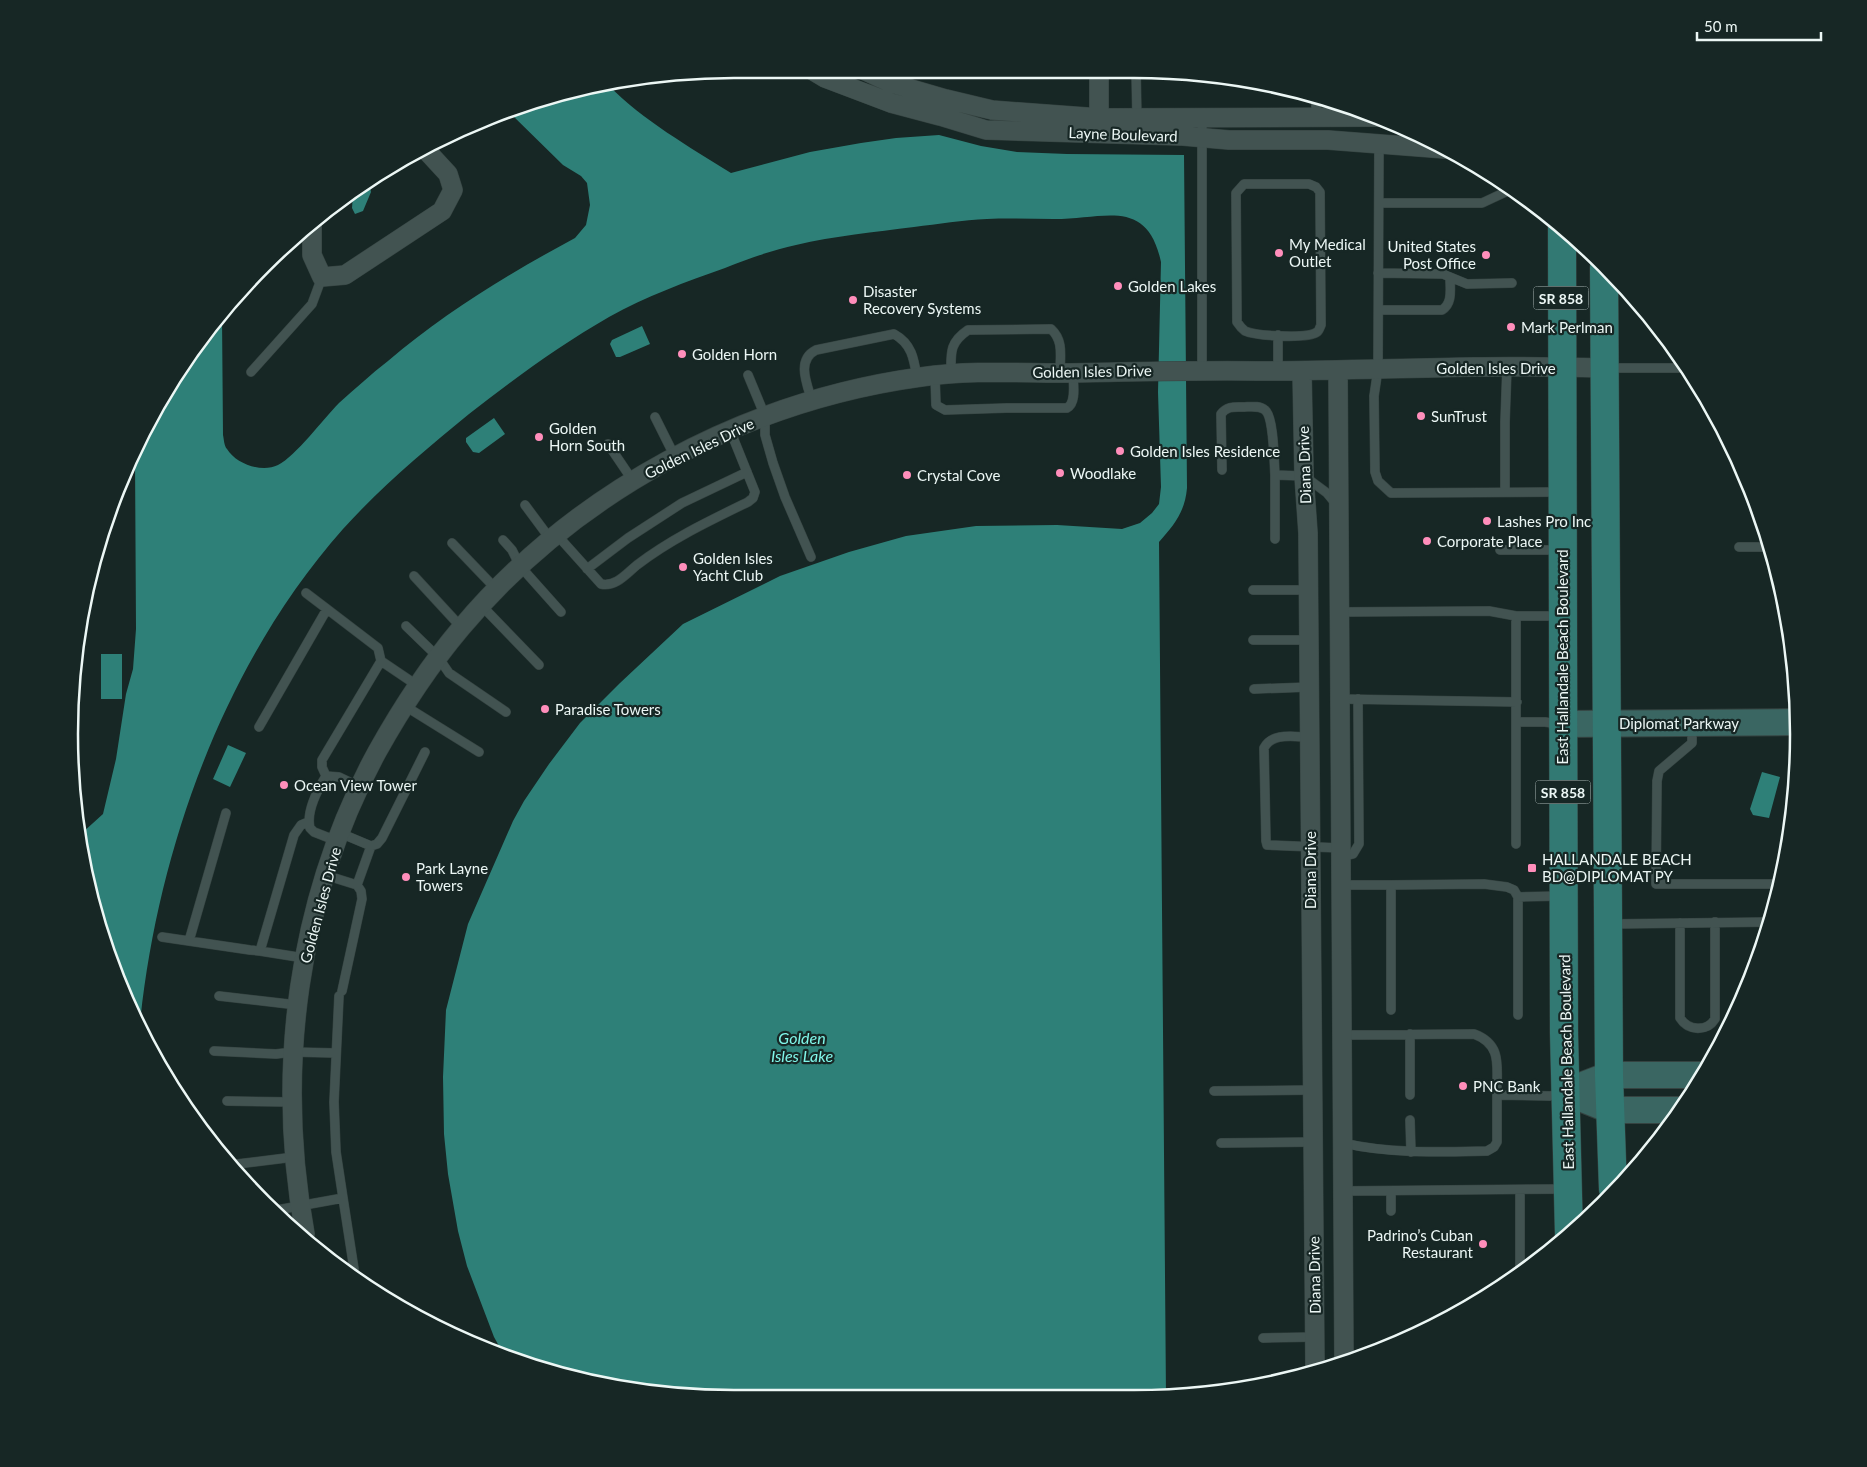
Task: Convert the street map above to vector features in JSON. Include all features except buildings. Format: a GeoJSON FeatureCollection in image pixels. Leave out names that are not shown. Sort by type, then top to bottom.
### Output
{"type":"FeatureCollection","features":[{"type":"Feature","properties":{"kind":"main road","name":"East Hallandale Beach Boulevard"},"geometry":{"type":"LineString","coordinates":[[1562,237],[1562,724],[1565,1092],[1569,1224]]}},
{"type":"Feature","properties":{"kind":"main road","name":"SR 858"},"geometry":{"type":"LineString","coordinates":[[1604,277],[1609,1075],[1613,1181]]}},
{"type":"Feature","properties":{"kind":"street","name":"Layne Boulevard"},"geometry":{"type":"LineString","coordinates":[[825,78],[891,103],[992,110],[1099,126],[1137,126],[1202,117],[1324,121],[1363,119]]}},
{"type":"Feature","properties":{"kind":"street","name":"Layne Boulevard"},"geometry":{"type":"LineString","coordinates":[[880,78],[943,108]]}},
{"type":"Feature","properties":{"kind":"street"},"geometry":{"type":"LineString","coordinates":[[1099,78],[1099,126]]}},
{"type":"Feature","properties":{"kind":"street","name":"Layne Boulevard"},"geometry":{"type":"LineString","coordinates":[[1137,126],[1202,138],[1229,140],[1324,121],[1379,142],[1427,146]]}},
{"type":"Feature","properties":{"kind":"street"},"geometry":{"type":"LineString","coordinates":[[312,231],[312,255],[322,276],[344,275],[442,211],[453,190],[448,174],[428,153]]}},
{"type":"Feature","properties":{"kind":"street","name":"Golden Isles Drive"},"geometry":{"type":"LineString","coordinates":[[304,1230],[294,1157],[291,1102],[297,1005],[304,958],[324,875],[338,837],[360,787],[391,728],[438,656],[481,606],[520,566],[591,508],[675,456],[765,416],[812,401],[935,376],[982,372],[1302,371],[1507,367],[1605,368]]}},
{"type":"Feature","properties":{"kind":"street","name":"Diana Drive"},"geometry":{"type":"LineString","coordinates":[[1338,370],[1340,612],[1349,699],[1341,852],[1344,1355]]}},
{"type":"Feature","properties":{"kind":"street","name":"Diana Drive"},"geometry":{"type":"LineString","coordinates":[[1302,371],[1304,476],[1308,533],[1315,1364]]}},
{"type":"Feature","properties":{"kind":"street","name":"Diplomat Parkway"},"geometry":{"type":"LineString","coordinates":[[1562,724],[1789,722]]}},
{"type":"Feature","properties":{"kind":"street"},"geometry":{"type":"LineString","coordinates":[[1565,1092],[1609,1075],[1694,1075]]}},
{"type":"Feature","properties":{"kind":"street"},"geometry":{"type":"LineString","coordinates":[[1565,1092],[1610,1110],[1670,1110]]}},
{"type":"Feature","properties":{"kind":"street"},"geometry":{"type":"LineString","coordinates":[[1314,1312],[1344,1312]]}},
{"type":"Feature","properties":{"kind":"lane"},"geometry":{"type":"LineString","coordinates":[[1136,78],[1137,126]]}},
{"type":"Feature","properties":{"kind":"lane"},"geometry":{"type":"LineString","coordinates":[[1196,370],[1202,117]]}},
{"type":"Feature","properties":{"kind":"lane"},"geometry":{"type":"LineString","coordinates":[[1379,142],[1378,369],[1374,396],[1375,472],[1378,481],[1383,488],[1391,493],[1562,492]]}},
{"type":"Feature","properties":{"kind":"lane"},"geometry":{"type":"LineString","coordinates":[[1244,184],[1309,184],[1316,187],[1320,192],[1322,325],[1318,332],[1310,335],[1278,335],[1263,336],[1246,331],[1237,322],[1236,193],[1244,184]]}},
{"type":"Feature","properties":{"kind":"lane"},"geometry":{"type":"LineString","coordinates":[[1379,203],[1482,203],[1504,193]]}},
{"type":"Feature","properties":{"kind":"lane"},"geometry":{"type":"LineString","coordinates":[[1378,273],[1443,274],[1467,284],[1512,283]]}},
{"type":"Feature","properties":{"kind":"lane"},"geometry":{"type":"LineString","coordinates":[[251,372],[312,304],[322,276]]}},
{"type":"Feature","properties":{"kind":"lane"},"geometry":{"type":"LineString","coordinates":[[1378,310],[1442,310],[1448,307],[1450,277]]}},
{"type":"Feature","properties":{"kind":"lane"},"geometry":{"type":"LineString","coordinates":[[1051,329],[1058,336],[1061,344],[1073,401],[1071,406],[1067,408],[945,410],[936,405],[935,376],[953,344],[959,336],[968,330],[1051,329]]}},
{"type":"Feature","properties":{"kind":"lane"},"geometry":{"type":"LineString","coordinates":[[812,401],[804,373],[809,353],[894,334],[902,338],[914,356],[935,376]]}},
{"type":"Feature","properties":{"kind":"lane"},"geometry":{"type":"LineString","coordinates":[[1278,335],[1278,371]]}},
{"type":"Feature","properties":{"kind":"lane"},"geometry":{"type":"LineString","coordinates":[[1505,492],[1507,367]]}},
{"type":"Feature","properties":{"kind":"lane"},"geometry":{"type":"LineString","coordinates":[[1605,368],[1678,368]]}},
{"type":"Feature","properties":{"kind":"lane"},"geometry":{"type":"LineString","coordinates":[[748,375],[765,416],[765,435],[773,463],[785,497],[811,557]]}},
{"type":"Feature","properties":{"kind":"lane"},"geometry":{"type":"LineString","coordinates":[[1222,470],[1221,414],[1224,409],[1258,406],[1264,408],[1268,413],[1271,424],[1275,475],[1275,538]]}},
{"type":"Feature","properties":{"kind":"lane"},"geometry":{"type":"LineString","coordinates":[[655,417],[675,456]]}},
{"type":"Feature","properties":{"kind":"lane"},"geometry":{"type":"LineString","coordinates":[[525,505],[554,538],[602,584],[608,586],[614,584],[638,564],[692,529],[753,498],[755,492],[730,430]]}},
{"type":"Feature","properties":{"kind":"lane"},"geometry":{"type":"LineString","coordinates":[[608,444],[634,481]]}},
{"type":"Feature","properties":{"kind":"lane"},"geometry":{"type":"LineString","coordinates":[[587,568],[628,538],[682,503],[747,472]]}},
{"type":"Feature","properties":{"kind":"lane"},"geometry":{"type":"LineString","coordinates":[[1275,475],[1304,476],[1327,494],[1339,507]]}},
{"type":"Feature","properties":{"kind":"lane"},"geometry":{"type":"LineString","coordinates":[[503,540],[512,550],[520,566],[561,612]]}},
{"type":"Feature","properties":{"kind":"lane"},"geometry":{"type":"LineString","coordinates":[[452,543],[497,590]]}},
{"type":"Feature","properties":{"kind":"lane"},"geometry":{"type":"LineString","coordinates":[[1739,547],[1762,547]]}},
{"type":"Feature","properties":{"kind":"lane"},"geometry":{"type":"LineString","coordinates":[[1500,550],[1562,550]]}},
{"type":"Feature","properties":{"kind":"lane"},"geometry":{"type":"LineString","coordinates":[[414,576],[461,628]]}},
{"type":"Feature","properties":{"kind":"lane"},"geometry":{"type":"LineString","coordinates":[[1253,590],[1308,590]]}},
{"type":"Feature","properties":{"kind":"lane"},"geometry":{"type":"LineString","coordinates":[[306,593],[378,648],[381,661],[418,686]]}},
{"type":"Feature","properties":{"kind":"lane"},"geometry":{"type":"LineString","coordinates":[[481,606],[539,664]]}},
{"type":"Feature","properties":{"kind":"lane"},"geometry":{"type":"LineString","coordinates":[[259,727],[327,609]]}},
{"type":"Feature","properties":{"kind":"lane"},"geometry":{"type":"LineString","coordinates":[[1340,612],[1489,611],[1516,616],[1562,616]]}},
{"type":"Feature","properties":{"kind":"lane"},"geometry":{"type":"LineString","coordinates":[[1516,616],[1516,844]]}},
{"type":"Feature","properties":{"kind":"lane"},"geometry":{"type":"LineString","coordinates":[[406,626],[438,656],[449,673],[506,712]]}},
{"type":"Feature","properties":{"kind":"lane"},"geometry":{"type":"LineString","coordinates":[[1253,640],[1308,640]]}},
{"type":"Feature","properties":{"kind":"lane"},"geometry":{"type":"LineString","coordinates":[[381,661],[322,760],[322,767],[326,776],[309,814],[308,822],[310,828],[314,832],[371,846],[377,844],[382,838],[425,752]]}},
{"type":"Feature","properties":{"kind":"lane"},"geometry":{"type":"LineString","coordinates":[[1254,689],[1309,688]]}},
{"type":"Feature","properties":{"kind":"lane"},"geometry":{"type":"LineString","coordinates":[[1349,699],[1517,702]]}},
{"type":"Feature","properties":{"kind":"lane"},"geometry":{"type":"LineString","coordinates":[[405,706],[479,752]]}},
{"type":"Feature","properties":{"kind":"lane"},"geometry":{"type":"LineString","coordinates":[[1517,722],[1562,724]]}},
{"type":"Feature","properties":{"kind":"lane"},"geometry":{"type":"LineString","coordinates":[[1692,722],[1692,743],[1659,771],[1657,781],[1656,884],[1772,884]]}},
{"type":"Feature","properties":{"kind":"lane"},"geometry":{"type":"LineString","coordinates":[[1309,737],[1273,738],[1267,741],[1264,748],[1266,841],[1268,845],[1310,847],[1341,852]]}},
{"type":"Feature","properties":{"kind":"lane"},"geometry":{"type":"LineString","coordinates":[[326,776],[339,777],[360,787]]}},
{"type":"Feature","properties":{"kind":"lane"},"geometry":{"type":"LineString","coordinates":[[189,941],[226,813]]}},
{"type":"Feature","properties":{"kind":"lane"},"geometry":{"type":"LineString","coordinates":[[260,951],[294,835],[301,825],[308,822]]}},
{"type":"Feature","properties":{"kind":"lane"},"geometry":{"type":"LineString","coordinates":[[354,1268],[336,1152],[335,1053],[340,993],[362,899],[358,885],[371,846]]}},
{"type":"Feature","properties":{"kind":"lane"},"geometry":{"type":"LineString","coordinates":[[324,875],[358,885]]}},
{"type":"Feature","properties":{"kind":"lane"},"geometry":{"type":"LineString","coordinates":[[1342,885],[1484,884],[1507,887],[1514,890],[1518,897],[1518,1015]]}},
{"type":"Feature","properties":{"kind":"lane"},"geometry":{"type":"LineString","coordinates":[[1391,885],[1391,1010]]}},
{"type":"Feature","properties":{"kind":"lane"},"geometry":{"type":"LineString","coordinates":[[1518,897],[1564,896]]}},
{"type":"Feature","properties":{"kind":"lane"},"geometry":{"type":"LineString","coordinates":[[1680,923],[1680,1018],[1685,1025],[1691,1028],[1705,1028],[1712,1025],[1715,1019],[1715,922]]}},
{"type":"Feature","properties":{"kind":"lane"},"geometry":{"type":"LineString","coordinates":[[1608,924],[1761,922]]}},
{"type":"Feature","properties":{"kind":"lane"},"geometry":{"type":"LineString","coordinates":[[162,937],[304,958]]}},
{"type":"Feature","properties":{"kind":"lane"},"geometry":{"type":"LineString","coordinates":[[219,996],[297,1005]]}},
{"type":"Feature","properties":{"kind":"lane"},"geometry":{"type":"LineString","coordinates":[[1410,1034],[1410,1095]]}},
{"type":"Feature","properties":{"kind":"lane"},"geometry":{"type":"LineString","coordinates":[[1342,1035],[1474,1034],[1492,1044],[1496,1053],[1497,1095],[1497,1142],[1494,1147],[1487,1151],[1411,1152],[1368,1148],[1343,1143]]}},
{"type":"Feature","properties":{"kind":"lane"},"geometry":{"type":"LineString","coordinates":[[214,1051],[276,1054],[293,1052],[335,1053]]}},
{"type":"Feature","properties":{"kind":"lane"},"geometry":{"type":"LineString","coordinates":[[1214,1091],[1312,1090]]}},
{"type":"Feature","properties":{"kind":"lane"},"geometry":{"type":"LineString","coordinates":[[1497,1095],[1550,1096],[1565,1092]]}},
{"type":"Feature","properties":{"kind":"lane"},"geometry":{"type":"LineString","coordinates":[[227,1101],[291,1102]]}},
{"type":"Feature","properties":{"kind":"lane"},"geometry":{"type":"LineString","coordinates":[[1410,1120],[1411,1152]]}},
{"type":"Feature","properties":{"kind":"lane"},"geometry":{"type":"LineString","coordinates":[[1221,1143],[1313,1142]]}},
{"type":"Feature","properties":{"kind":"lane"},"geometry":{"type":"LineString","coordinates":[[238,1164],[294,1157]]}},
{"type":"Feature","properties":{"kind":"lane"},"geometry":{"type":"LineString","coordinates":[[1343,1191],[1568,1189]]}},
{"type":"Feature","properties":{"kind":"lane"},"geometry":{"type":"LineString","coordinates":[[1520,1190],[1520,1263]]}},
{"type":"Feature","properties":{"kind":"lane"},"geometry":{"type":"LineString","coordinates":[[1391,1191],[1391,1211]]}},
{"type":"Feature","properties":{"kind":"lane"},"geometry":{"type":"LineString","coordinates":[[282,1209],[343,1198]]}},
{"type":"Feature","properties":{"kind":"lane"},"geometry":{"type":"LineString","coordinates":[[1263,1338],[1314,1337]]}},
{"type":"Feature","properties":{"kind":"water","name":"Golden Isles Lake"},"geometry":{"type":"Polygon","coordinates":[[[612,89],[651,122],[731,173],[810,152],[896,138],[939,135],[981,146],[1017,152],[1184,155],[1187,488],[1184,504],[1178,518],[1159,542],[1166,1388],[734,1390],[691,1388],[648,1384],[606,1377],[523,1355],[499,1346],[467,1266],[458,1231],[448,1174],[444,1134],[443,1077],[446,1010],[468,924],[513,821],[549,764],[580,723],[683,624],[780,576],[849,552],[906,536],[976,526],[1057,525],[1122,529],[1140,523],[1159,504],[1161,487],[1158,392],[1161,262],[1154,241],[1146,228],[1134,220],[1121,216],[1107,215],[1054,219],[969,220],[840,237],[778,249],[681,284],[623,309],[555,351],[469,414],[388,484],[343,529],[301,581],[264,638],[232,698],[204,760],[181,825],[163,891],[149,957],[141,1015],[127,985],[112,944],[100,903],[85,830],[103,814],[116,759],[126,694],[133,669],[136,629],[135,465],[145,443],[165,405],[188,369],[222,323],[223,435],[225,446],[237,459],[250,466],[265,468],[278,465],[301,446],[339,403],[369,376],[432,326],[478,294],[575,238],[586,225],[590,205],[587,183],[581,176],[563,165],[513,116],[564,100],[612,89]]]}},
{"type":"Feature","properties":{"kind":"water"},"geometry":{"type":"Polygon","coordinates":[[[370,187],[371,192],[363,211],[355,214],[352,208],[353,200],[370,187]]]}},
{"type":"Feature","properties":{"kind":"water"},"geometry":{"type":"Polygon","coordinates":[[[642,326],[650,344],[616,357],[610,344],[612,340],[642,326]]]}},
{"type":"Feature","properties":{"kind":"water"},"geometry":{"type":"Polygon","coordinates":[[[494,418],[505,434],[479,453],[473,452],[466,442],[466,438],[494,418]]]}},
{"type":"Feature","properties":{"kind":"water"},"geometry":{"type":"Polygon","coordinates":[[[101,654],[122,654],[122,699],[101,699],[101,654]]]}},
{"type":"Feature","properties":{"kind":"water"},"geometry":{"type":"Polygon","coordinates":[[[228,745],[246,753],[230,787],[213,779],[228,745]]]}},
{"type":"Feature","properties":{"kind":"water"},"geometry":{"type":"Polygon","coordinates":[[[1762,772],[1780,777],[1769,818],[1753,815],[1750,809],[1762,772]]]}},
{"type":"Feature","properties":{"kind":"place","name":"My Medical Outlet"},"geometry":{"type":"Point","coordinates":[1279,253]}},
{"type":"Feature","properties":{"kind":"place","name":"United States Post Office"},"geometry":{"type":"Point","coordinates":[1486,255]}},
{"type":"Feature","properties":{"kind":"place","name":"Golden Lakes"},"geometry":{"type":"Point","coordinates":[1118,286]}},
{"type":"Feature","properties":{"kind":"place","name":"Disaster Recovery Systems"},"geometry":{"type":"Point","coordinates":[853,300]}},
{"type":"Feature","properties":{"kind":"place","name":"Mark Perlman"},"geometry":{"type":"Point","coordinates":[1511,327]}},
{"type":"Feature","properties":{"kind":"place","name":"Golden Horn"},"geometry":{"type":"Point","coordinates":[682,354]}},
{"type":"Feature","properties":{"kind":"place","name":"SunTrust"},"geometry":{"type":"Point","coordinates":[1421,416]}},
{"type":"Feature","properties":{"kind":"place","name":"Golden Horn South"},"geometry":{"type":"Point","coordinates":[539,437]}},
{"type":"Feature","properties":{"kind":"place","name":"Golden Isles Residence"},"geometry":{"type":"Point","coordinates":[1120,451]}},
{"type":"Feature","properties":{"kind":"place","name":"Woodlake"},"geometry":{"type":"Point","coordinates":[1060,473]}},
{"type":"Feature","properties":{"kind":"place","name":"Crystal Cove"},"geometry":{"type":"Point","coordinates":[907,475]}},
{"type":"Feature","properties":{"kind":"place","name":"Lashes Pro Inc"},"geometry":{"type":"Point","coordinates":[1487,521]}},
{"type":"Feature","properties":{"kind":"place","name":"Corporate Place"},"geometry":{"type":"Point","coordinates":[1427,541]}},
{"type":"Feature","properties":{"kind":"place","name":"Golden Isles Yacht Club"},"geometry":{"type":"Point","coordinates":[683,567]}},
{"type":"Feature","properties":{"kind":"place","name":"Paradise Towers"},"geometry":{"type":"Point","coordinates":[545,709]}},
{"type":"Feature","properties":{"kind":"place","name":"Ocean View Tower"},"geometry":{"type":"Point","coordinates":[284,785]}},
{"type":"Feature","properties":{"kind":"place","name":"HALLANDALE BEACH BD@DIPLOMAT PY"},"geometry":{"type":"Point","coordinates":[1532,868]}},
{"type":"Feature","properties":{"kind":"place","name":"Park Layne Towers"},"geometry":{"type":"Point","coordinates":[406,877]}},
{"type":"Feature","properties":{"kind":"place","name":"PNC Bank"},"geometry":{"type":"Point","coordinates":[1463,1086]}},
{"type":"Feature","properties":{"kind":"place","name":"Padrino’s Cuban Restaurant"},"geometry":{"type":"Point","coordinates":[1483,1244]}}]}
